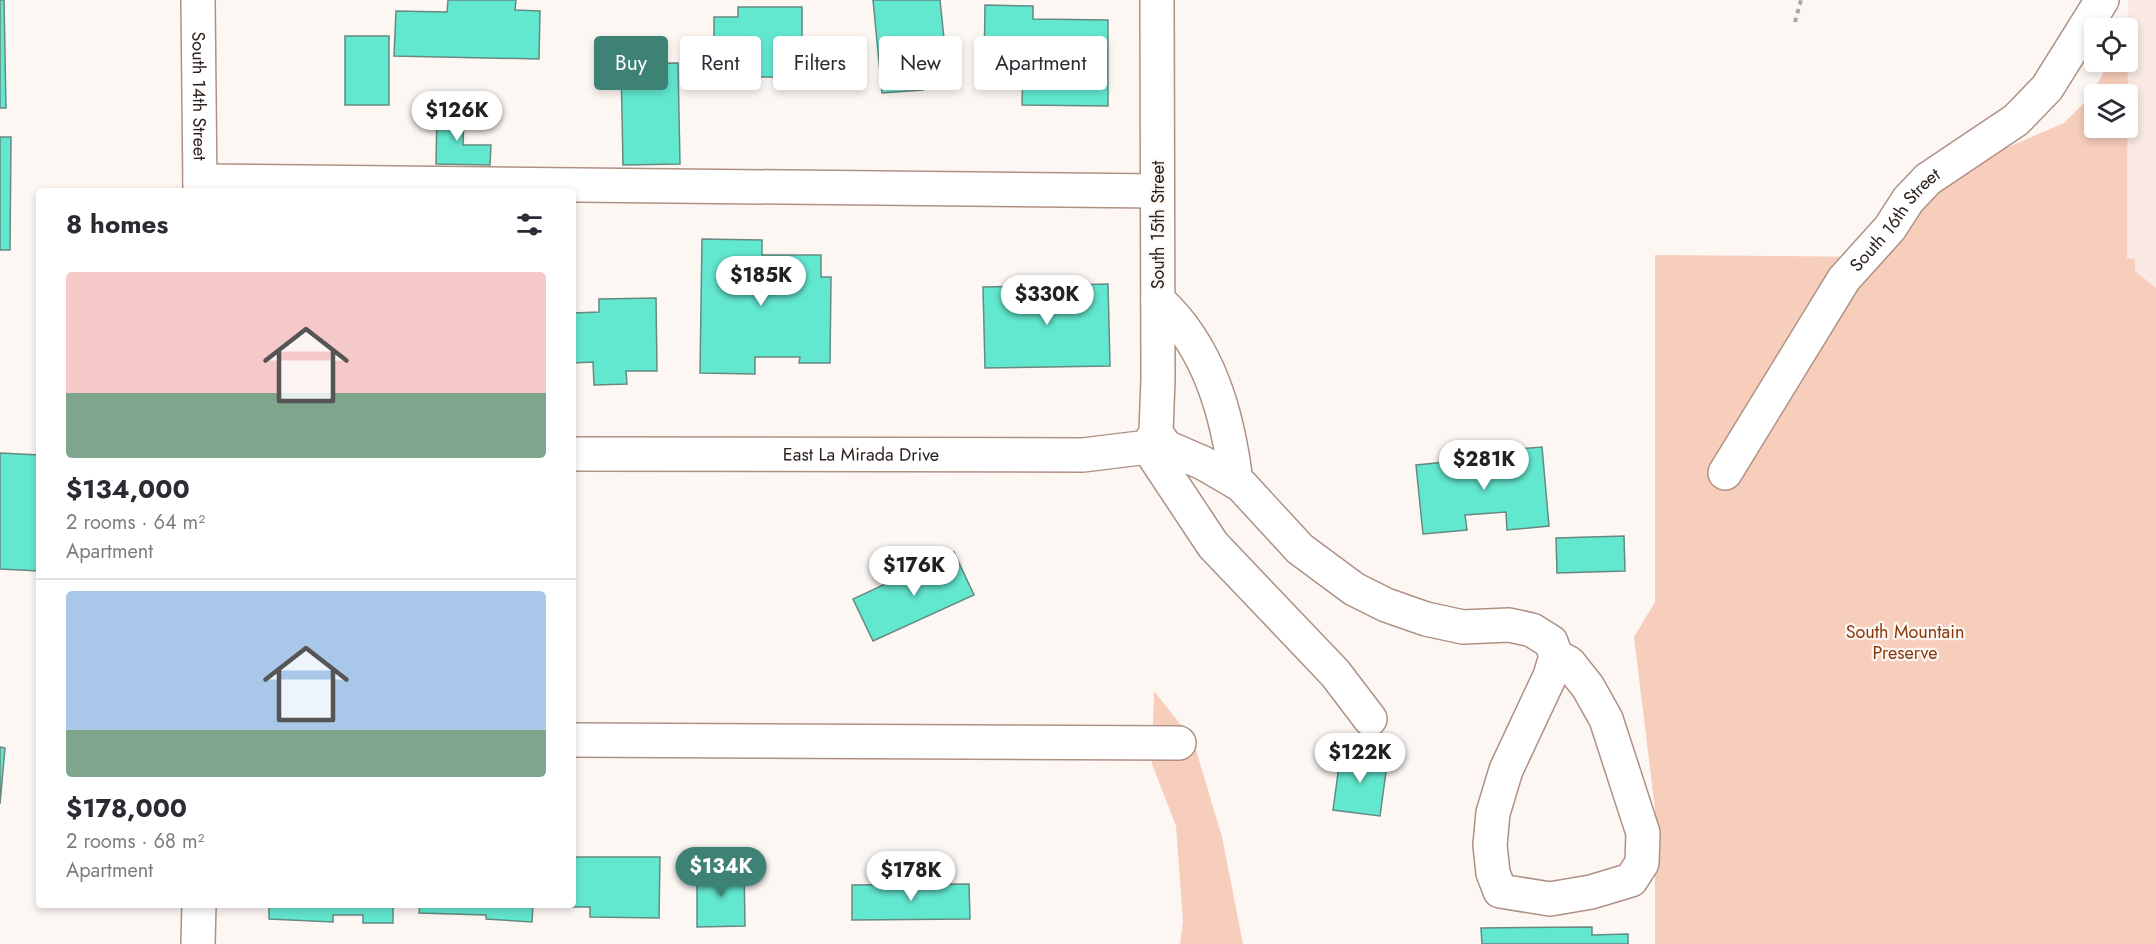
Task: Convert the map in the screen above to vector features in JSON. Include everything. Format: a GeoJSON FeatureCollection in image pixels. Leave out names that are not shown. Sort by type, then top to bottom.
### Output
{"type":"FeatureCollection","features":[{"type":"Feature","properties":{"kind":"street","name":"South 14th Street"},"geometry":{"type":"LineString","coordinates":[[198,0],[200,186]]}},
{"type":"Feature","properties":{"kind":"street","name":"South 15th Street"},"geometry":{"type":"LineString","coordinates":[[1152,440],[1158,300],[1157,0]]}},
{"type":"Feature","properties":{"kind":"street","name":"South 16th Street"},"geometry":{"type":"LineString","coordinates":[[1725,473],[1844,279],[1890,228],[1908,200],[1928,179],[2016,120],[2047,88],[2102,0]]}},
{"type":"Feature","properties":{"kind":"street"},"geometry":{"type":"LineString","coordinates":[[200,186],[1157,191]]}},
{"type":"Feature","properties":{"kind":"street"},"geometry":{"type":"LineString","coordinates":[[1158,300],[1178,318],[1215,387],[1226,426],[1236,482]]}},
{"type":"Feature","properties":{"kind":"street"},"geometry":{"type":"LineString","coordinates":[[1152,440],[1203,463],[1236,482],[1270,514],[1300,549],[1354,589],[1386,605],[1445,623],[1463,627],[1509,625],[1532,630],[1551,642],[1556,656],[1550,676],[1506,770],[1493,813],[1490,844],[1493,873],[1500,891],[1550,899],[1592,892],[1631,880],[1641,863],[1643,833],[1606,719],[1588,687],[1569,663],[1556,656]]}},
{"type":"Feature","properties":{"kind":"street"},"geometry":{"type":"LineString","coordinates":[[1152,440],[1213,545],[1335,673],[1370,719]]}},
{"type":"Feature","properties":{"kind":"street","name":"East La Mirada Drive"},"geometry":{"type":"LineString","coordinates":[[576,454],[1083,455],[1152,440]]}},
{"type":"Feature","properties":{"kind":"street"},"geometry":{"type":"LineString","coordinates":[[576,740],[1179,743]]}},
{"type":"Feature","properties":{"kind":"street"},"geometry":{"type":"LineString","coordinates":[[198,944],[199,908]]}},
{"type":"Feature","properties":{"kind":"path"},"geometry":{"type":"LineString","coordinates":[[1795,22],[1801,0]]}},
{"type":"Feature","properties":{"kind":"shaded area"},"geometry":{"type":"Polygon","coordinates":[[[2128,0],[2156,0],[2156,288],[2127,265],[2127,138],[2138,138],[2138,84],[2128,84],[2128,72],[2138,72],[2138,18],[2128,18],[2128,0]]]}},
{"type":"Feature","properties":{"kind":"green space","name":"South Mountain Preserve"},"geometry":{"type":"Polygon","coordinates":[[[2104,72],[2128,72],[2128,84],[2097,84],[2104,72]]]}},
{"type":"Feature","properties":{"kind":"green space","name":"South Mountain Preserve"},"geometry":{"type":"Polygon","coordinates":[[[2084,103],[2084,138],[2128,138],[2127,258],[2135,259],[2135,271],[2156,288],[2156,944],[1655,944],[1655,809],[1634,637],[1655,602],[1655,255],[1879,257],[1925,197],[1997,152],[2064,123],[2084,103]]]}},
{"type":"Feature","properties":{"kind":"green space"},"geometry":{"type":"Polygon","coordinates":[[[1154,691],[1193,740],[1222,837],[1243,944],[1180,944],[1183,921],[1176,826],[1152,764],[1154,691]]]}},
{"type":"Feature","properties":{"kind":"building"},"geometry":{"type":"Polygon","coordinates":[[[0,0],[4,0],[6,108],[0,108],[0,0]]]}},
{"type":"Feature","properties":{"kind":"building"},"geometry":{"type":"Polygon","coordinates":[[[448,0],[516,0],[515,10],[540,11],[539,59],[394,56],[396,11],[447,12],[448,0]]]}},
{"type":"Feature","properties":{"kind":"building"},"geometry":{"type":"Polygon","coordinates":[[[873,0],[940,0],[944,36],[879,36],[879,62],[873,0]]]}},
{"type":"Feature","properties":{"kind":"building"},"geometry":{"type":"Polygon","coordinates":[[[985,5],[1033,6],[1033,19],[1108,20],[1108,106],[1022,105],[1022,90],[1107,90],[1107,36],[985,36],[985,5]]]}},
{"type":"Feature","properties":{"kind":"building"},"geometry":{"type":"Polygon","coordinates":[[[738,7],[802,7],[802,36],[773,36],[773,77],[761,77],[761,36],[714,36],[714,17],[738,17],[738,7]]]}},
{"type":"Feature","properties":{"kind":"building"},"geometry":{"type":"Polygon","coordinates":[[[345,36],[389,36],[389,105],[345,105],[345,36]]]}},
{"type":"Feature","properties":{"kind":"building"},"geometry":{"type":"Polygon","coordinates":[[[668,63],[678,63],[680,164],[623,165],[622,90],[668,90],[668,63]]]}},
{"type":"Feature","properties":{"kind":"building"},"geometry":{"type":"Polygon","coordinates":[[[882,90],[923,90],[882,93],[882,90]]]}},
{"type":"Feature","properties":{"kind":"building"},"geometry":{"type":"Polygon","coordinates":[[[437,109],[464,110],[463,145],[491,145],[490,165],[436,164],[437,109]]]}},
{"type":"Feature","properties":{"kind":"building"},"geometry":{"type":"Polygon","coordinates":[[[0,137],[11,137],[10,250],[0,250],[0,137]]]}},
{"type":"Feature","properties":{"kind":"building"},"geometry":{"type":"Polygon","coordinates":[[[702,239],[762,240],[762,255],[821,255],[821,277],[831,277],[830,363],[799,363],[800,357],[755,357],[755,374],[700,373],[702,239]]]}},
{"type":"Feature","properties":{"kind":"building"},"geometry":{"type":"Polygon","coordinates":[[[1108,284],[1110,366],[985,368],[983,287],[1108,284]]]}},
{"type":"Feature","properties":{"kind":"building"},"geometry":{"type":"Polygon","coordinates":[[[656,298],[657,371],[626,371],[627,384],[594,385],[593,362],[576,363],[576,313],[599,312],[599,299],[656,298]]]}},
{"type":"Feature","properties":{"kind":"building"},"geometry":{"type":"Polygon","coordinates":[[[1542,447],[1549,526],[1507,530],[1506,512],[1465,515],[1467,530],[1423,534],[1416,465],[1496,457],[1495,451],[1542,447]]]}},
{"type":"Feature","properties":{"kind":"building"},"geometry":{"type":"Polygon","coordinates":[[[0,453],[36,455],[36,571],[0,569],[0,453]]]}},
{"type":"Feature","properties":{"kind":"building"},"geometry":{"type":"Polygon","coordinates":[[[1624,536],[1625,571],[1557,573],[1556,538],[1624,536]]]}},
{"type":"Feature","properties":{"kind":"building"},"geometry":{"type":"Polygon","coordinates":[[[954,552],[974,595],[873,641],[853,599],[954,552]]]}},
{"type":"Feature","properties":{"kind":"building"},"geometry":{"type":"Polygon","coordinates":[[[0,747],[5,748],[0,804],[0,747]]]}},
{"type":"Feature","properties":{"kind":"building"},"geometry":{"type":"Polygon","coordinates":[[[1341,751],[1388,757],[1380,816],[1333,810],[1341,751]]]}},
{"type":"Feature","properties":{"kind":"building"},"geometry":{"type":"Polygon","coordinates":[[[576,857],[660,857],[659,918],[590,917],[590,907],[576,907],[576,857]]]}},
{"type":"Feature","properties":{"kind":"building"},"geometry":{"type":"Polygon","coordinates":[[[744,868],[745,926],[697,927],[697,869],[744,868]]]}},
{"type":"Feature","properties":{"kind":"building"},"geometry":{"type":"Polygon","coordinates":[[[969,884],[970,919],[852,920],[852,885],[969,884]]]}},
{"type":"Feature","properties":{"kind":"building"},"geometry":{"type":"Polygon","coordinates":[[[269,908],[393,908],[393,923],[363,923],[363,915],[333,915],[333,922],[269,919],[269,908]]]}},
{"type":"Feature","properties":{"kind":"building"},"geometry":{"type":"Polygon","coordinates":[[[420,908],[533,908],[532,922],[486,919],[486,915],[419,913],[420,908]]]}},
{"type":"Feature","properties":{"kind":"building"},"geometry":{"type":"Polygon","coordinates":[[[1592,927],[1592,935],[1628,934],[1628,944],[1482,944],[1481,928],[1592,927]]]}}]}
